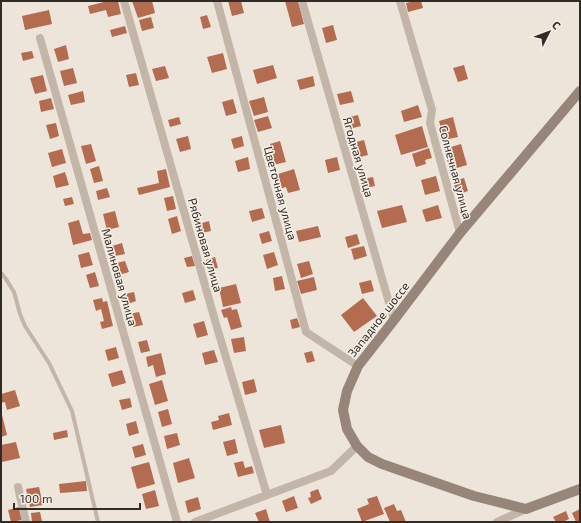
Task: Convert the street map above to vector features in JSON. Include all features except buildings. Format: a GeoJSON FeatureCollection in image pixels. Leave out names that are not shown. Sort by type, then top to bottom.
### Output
{"type":"FeatureCollection","features":[{"type":"Feature","properties":{"kind":"main road","name":"Западное шоссе"},"geometry":{"type":"LineString","coordinates":[[526,510],[474,496],[382,464],[368,457],[357,446],[347,429],[343,410],[347,391],[358,366],[460,233],[580,91]]}},
{"type":"Feature","properties":{"kind":"main road"},"geometry":{"type":"LineString","coordinates":[[526,510],[580,488]]}},
{"type":"Feature","properties":{"kind":"street","name":"Рябиновая улица"},"geometry":{"type":"LineString","coordinates":[[124,1],[214,317],[267,495]]}},
{"type":"Feature","properties":{"kind":"street","name":"Цветочная улица"},"geometry":{"type":"LineString","coordinates":[[217,1],[306,332],[358,366]]}},
{"type":"Feature","properties":{"kind":"street","name":"Ягодная улица"},"geometry":{"type":"LineString","coordinates":[[302,1],[394,320]]}},
{"type":"Feature","properties":{"kind":"street","name":"Солнечная улица"},"geometry":{"type":"LineString","coordinates":[[400,1],[432,110],[430,123],[460,233]]}},
{"type":"Feature","properties":{"kind":"street","name":"Малиновая улица"},"geometry":{"type":"LineString","coordinates":[[40,38],[177,522]]}},
{"type":"Feature","properties":{"kind":"street"},"geometry":{"type":"LineString","coordinates":[[195,522],[331,471],[357,446]]}},
{"type":"Feature","properties":{"kind":"street"},"geometry":{"type":"LineString","coordinates":[[18,487],[26,522]]}},
{"type":"Feature","properties":{"kind":"street"},"geometry":{"type":"LineString","coordinates":[[497,522],[526,510]]}},
{"type":"Feature","properties":{"kind":"lane"},"geometry":{"type":"LineString","coordinates":[[1,273],[6,278],[14,292],[25,326],[50,363],[72,411],[98,522]]}}]}
